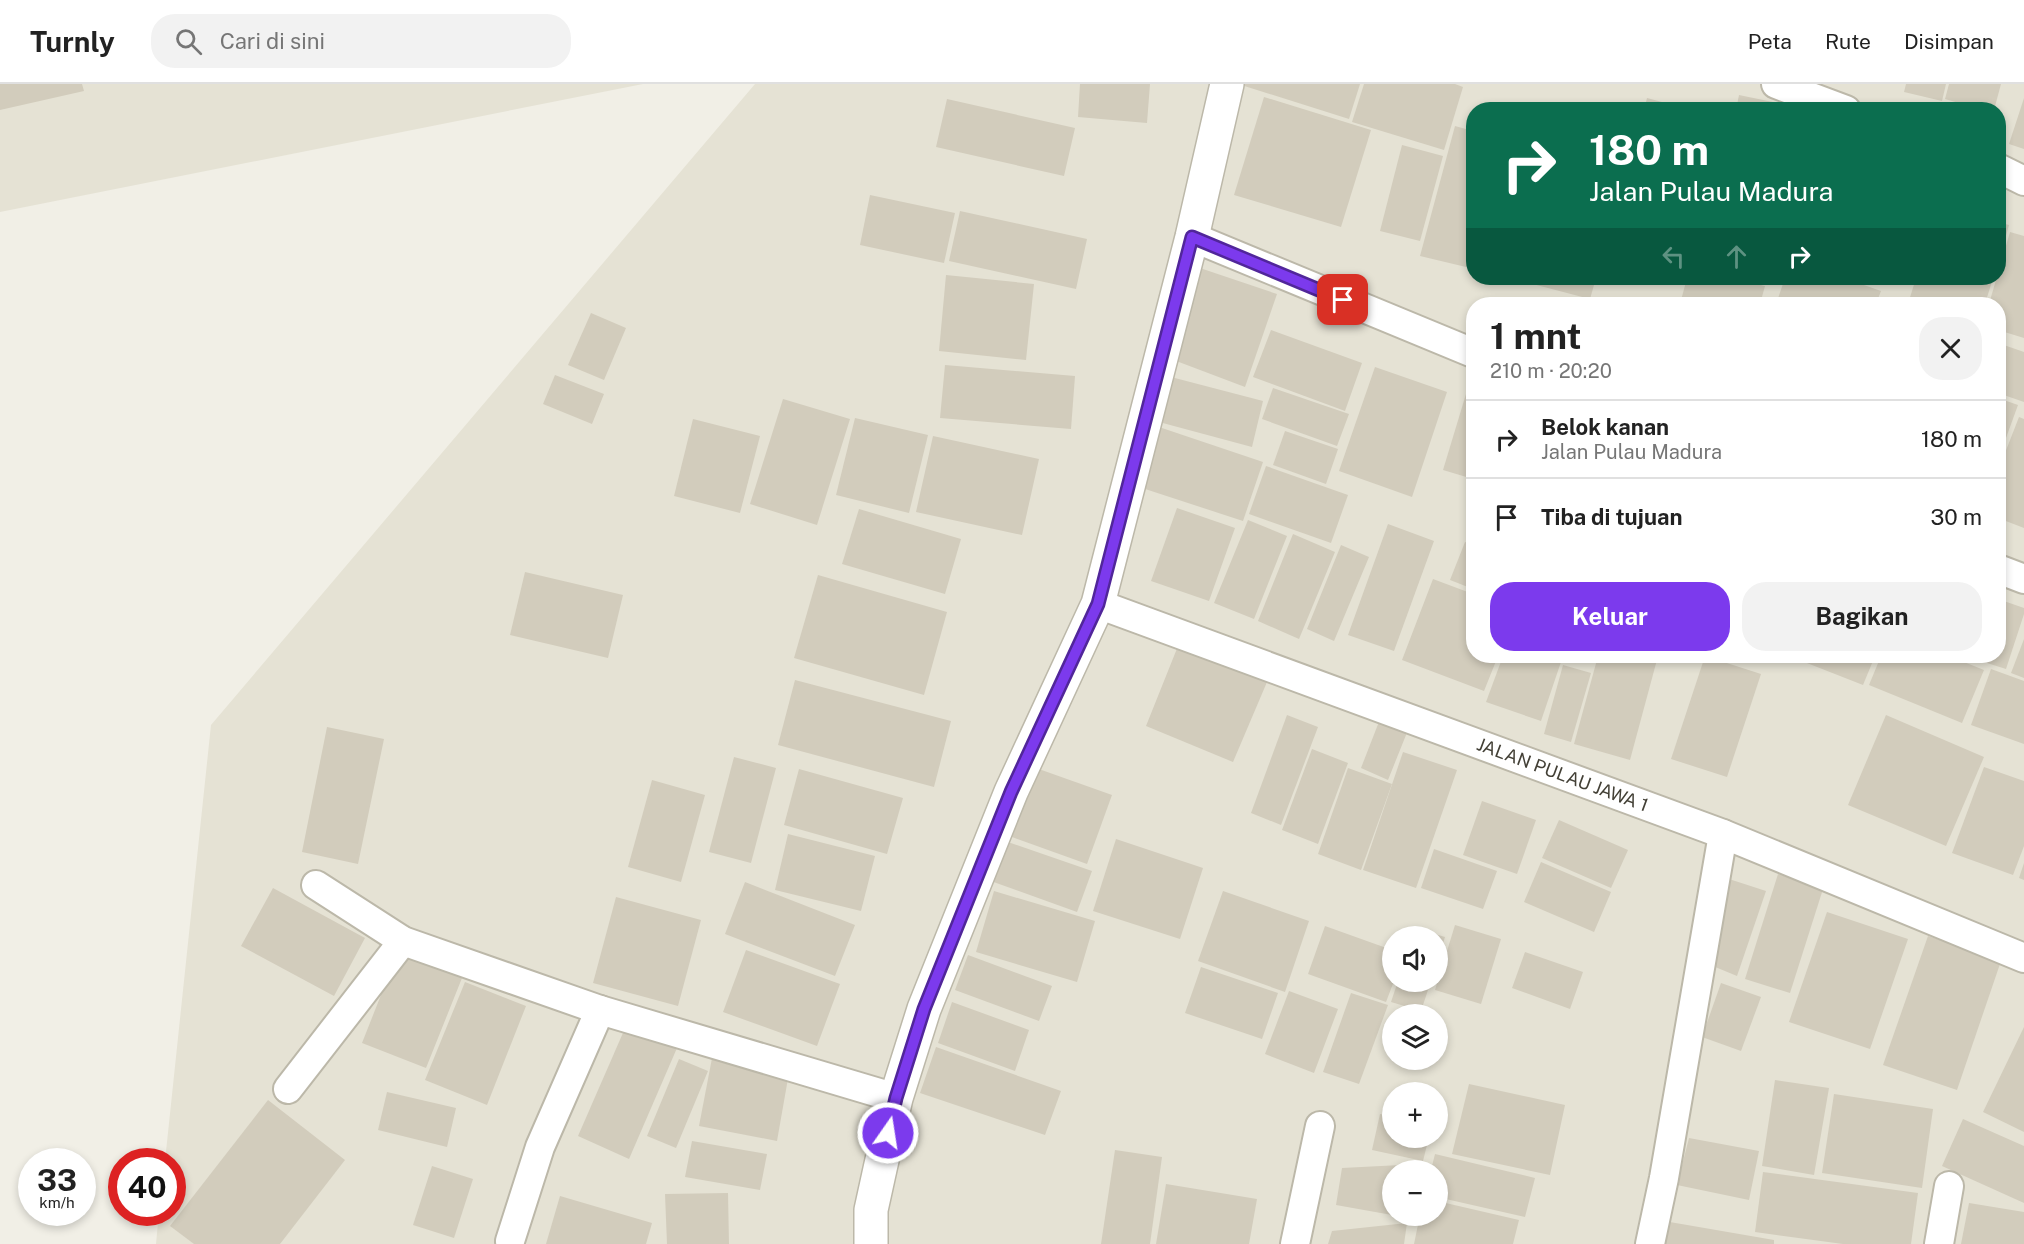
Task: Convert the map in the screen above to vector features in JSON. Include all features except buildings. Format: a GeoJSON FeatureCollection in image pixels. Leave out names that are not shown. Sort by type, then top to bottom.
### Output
{"type":"FeatureCollection","features":[{"type":"Feature","properties":{"kind":"street"},"geometry":{"type":"LineString","coordinates":[[871,1244],[871,1210],[896,1098],[924,1009],[1011,792],[1098,604],[1192,237],[1227,84]]}},
{"type":"Feature","properties":{"kind":"street"},"geometry":{"type":"LineString","coordinates":[[1776,84],[1824,102]]}},
{"type":"Feature","properties":{"kind":"street"},"geometry":{"type":"LineString","coordinates":[[2006,172],[2024,181]]}},
{"type":"Feature","properties":{"kind":"street"},"geometry":{"type":"LineString","coordinates":[[1192,237],[1466,350]]}},
{"type":"Feature","properties":{"kind":"street"},"geometry":{"type":"LineString","coordinates":[[2006,571],[2024,579]]}},
{"type":"Feature","properties":{"kind":"street","name":"JALAN PULAU JAWA 1"},"geometry":{"type":"LineString","coordinates":[[1098,604],[1723,834],[2024,958]]}},
{"type":"Feature","properties":{"kind":"street"},"geometry":{"type":"LineString","coordinates":[[1650,1244],[1664,1178],[1723,834]]}},
{"type":"Feature","properties":{"kind":"street"},"geometry":{"type":"LineString","coordinates":[[316,885],[403,940],[600,1010],[896,1098]]}},
{"type":"Feature","properties":{"kind":"street"},"geometry":{"type":"LineString","coordinates":[[288,1089],[403,940]]}},
{"type":"Feature","properties":{"kind":"street"},"geometry":{"type":"LineString","coordinates":[[510,1241],[540,1148],[600,1010]]}},
{"type":"Feature","properties":{"kind":"street"},"geometry":{"type":"LineString","coordinates":[[1295,1244],[1320,1126]]}},
{"type":"Feature","properties":{"kind":"street"},"geometry":{"type":"LineString","coordinates":[[1939,1244],[1949,1186]]}},
{"type":"Feature","properties":{"kind":"shaded area"},"geometry":{"type":"Polygon","coordinates":[[[0,84],[643,84],[0,212],[0,84]]]}},
{"type":"Feature","properties":{"kind":"shaded area"},"geometry":{"type":"Polygon","coordinates":[[[755,84],[2024,84],[2024,1244],[156,1244],[158,1226],[186,1226],[186,1148],[166,1148],[211,725],[755,84]]]}},
{"type":"Feature","properties":{"kind":"route"},"geometry":{"type":"LineString","coordinates":[[888,1133],[896,1098],[924,1009],[1011,792],[1098,604],[1192,237],[1343,300]]}}]}
